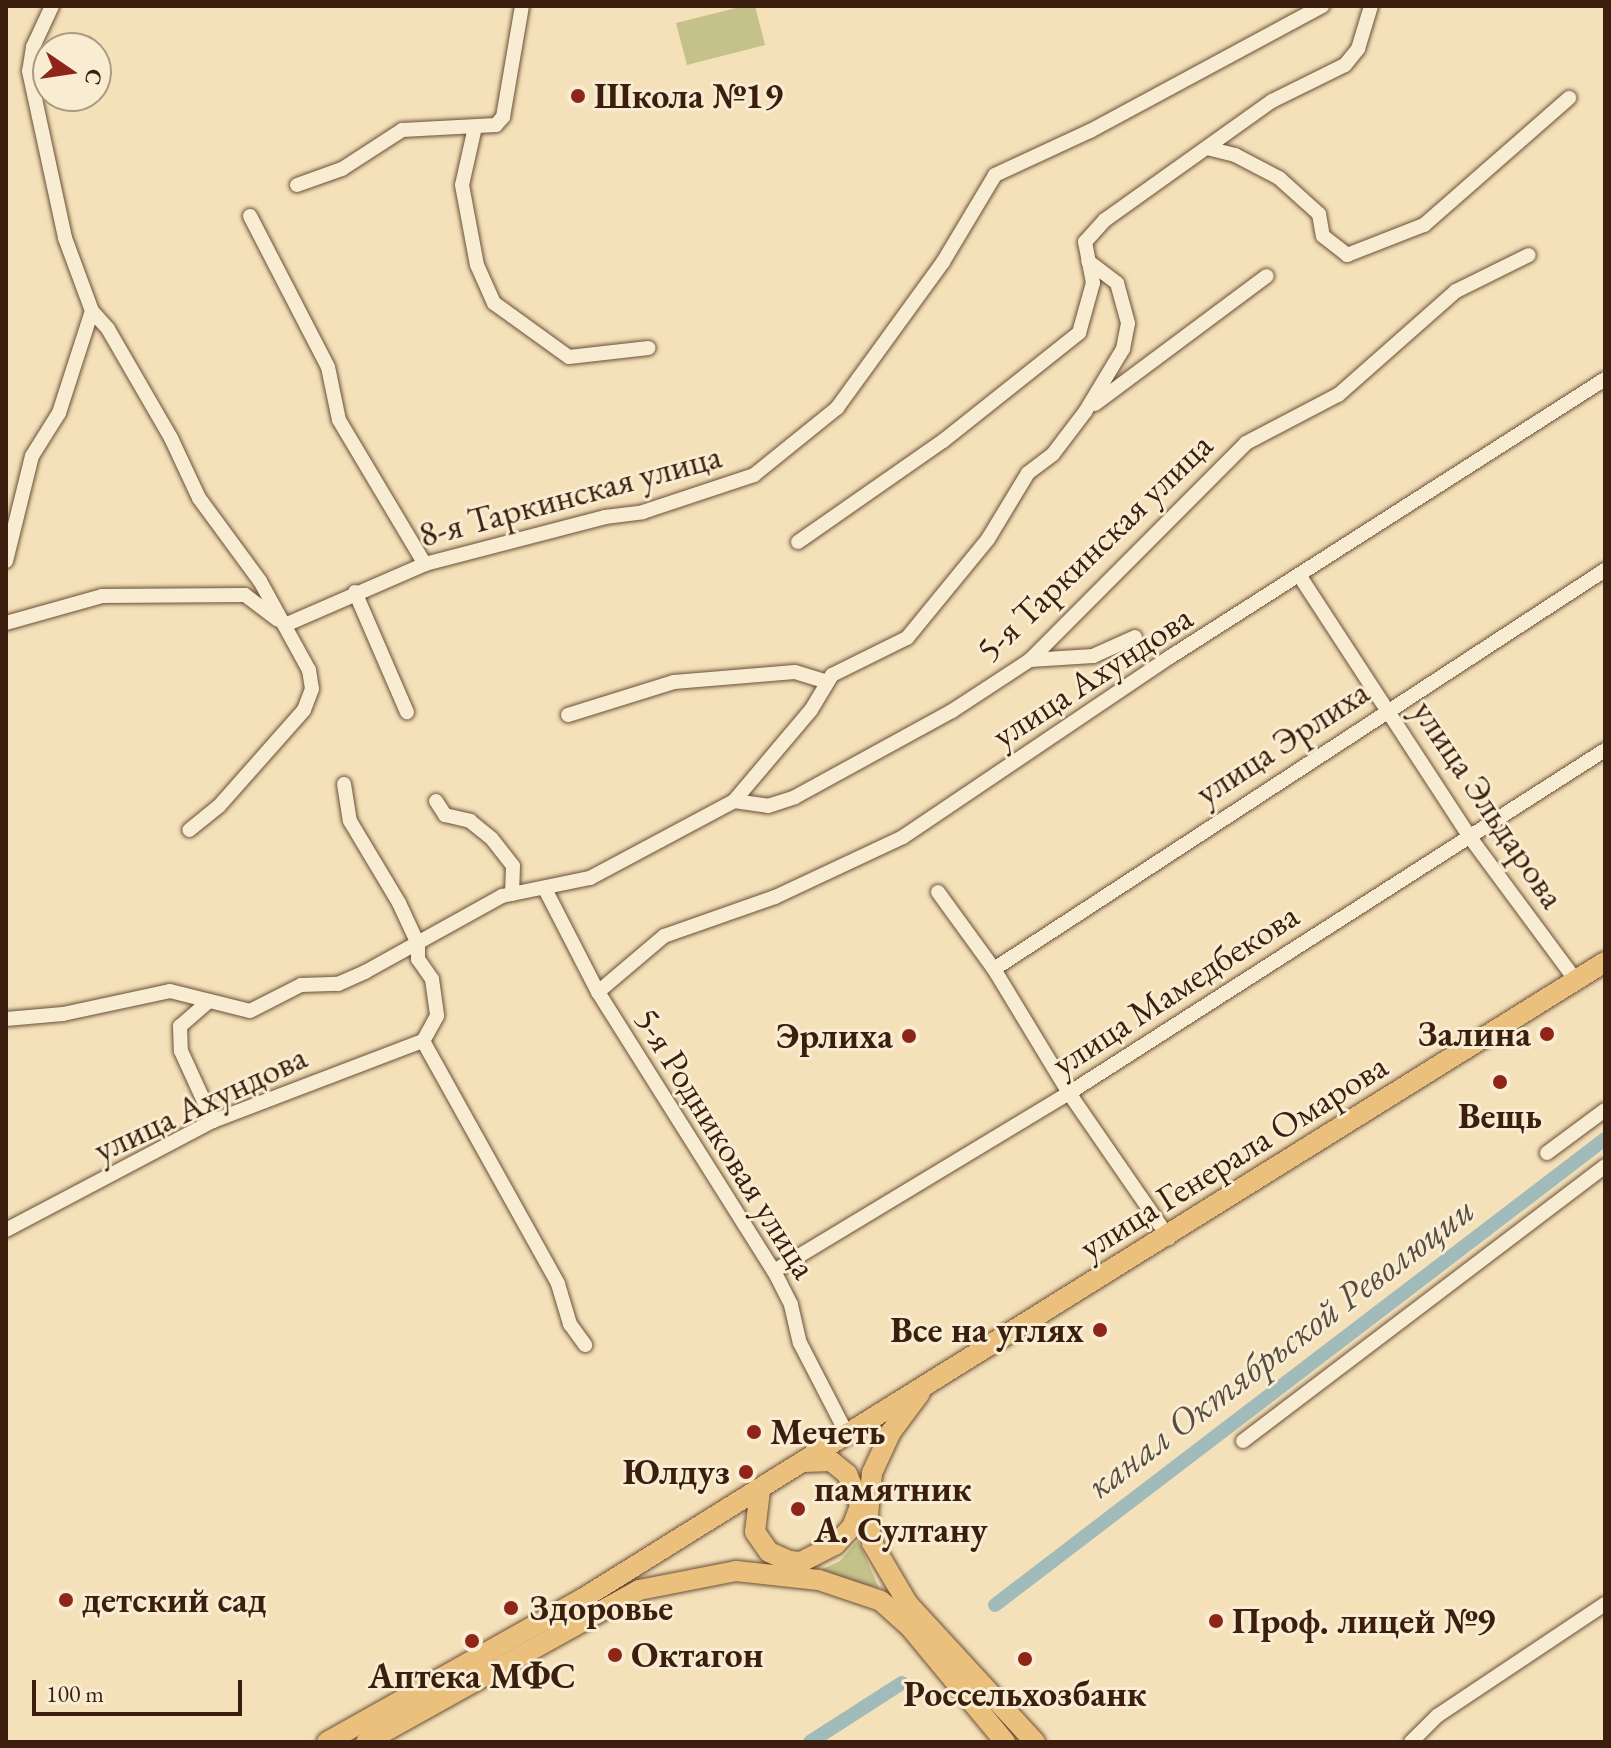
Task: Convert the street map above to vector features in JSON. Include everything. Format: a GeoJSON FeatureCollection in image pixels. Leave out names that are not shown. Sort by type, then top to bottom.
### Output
{"type":"FeatureCollection","features":[{"type":"Feature","properties":{"kind":"main road","name":"улица Генерала Омарова"},"geometry":{"type":"LineString","coordinates":[[800,1463],[846,1432],[900,1403],[1169,1238],[1605,963]]}},
{"type":"Feature","properties":{"kind":"main road"},"geometry":{"type":"LineString","coordinates":[[788,1570],[835,1545],[862,1512],[900,1403]]}},
{"type":"Feature","properties":{"kind":"main road"},"geometry":{"type":"LineString","coordinates":[[366,1742],[588,1606],[661,1549],[800,1463],[831,1461],[854,1482],[877,1557],[921,1619],[1035,1742]]}},
{"type":"Feature","properties":{"kind":"main road"},"geometry":{"type":"LineString","coordinates":[[760,1490],[753,1521],[769,1552],[788,1570]]}},
{"type":"Feature","properties":{"kind":"main road"},"geometry":{"type":"LineString","coordinates":[[588,1606],[712,1573],[788,1570],[865,1591],[891,1608],[1005,1742]]}},
{"type":"Feature","properties":{"kind":"main road"},"geometry":{"type":"LineString","coordinates":[[327,1742],[555,1626]]}},
{"type":"Feature","properties":{"kind":"street"},"geometry":{"type":"LineString","coordinates":[[52,6],[33,47],[29,71],[65,238],[92,311],[131,371],[199,498],[260,581],[309,670],[312,689],[293,723],[219,806],[189,830]]}},
{"type":"Feature","properties":{"kind":"street"},"geometry":{"type":"LineString","coordinates":[[297,185],[342,169],[402,130],[496,125],[503,117],[522,6]]}},
{"type":"Feature","properties":{"kind":"street","name":"8-я Таркинская улица"},"geometry":{"type":"LineString","coordinates":[[285,625],[425,564],[605,517],[643,512],[754,475],[837,408],[943,262],[995,175],[1090,131],[1322,6]]}},
{"type":"Feature","properties":{"kind":"street"},"geometry":{"type":"LineString","coordinates":[[798,542],[955,432],[1079,333],[1093,283],[1085,242],[1105,220],[1272,101],[1345,65],[1358,49],[1371,6]]}},
{"type":"Feature","properties":{"kind":"street"},"geometry":{"type":"LineString","coordinates":[[1207,148],[1235,155],[1279,178],[1319,214],[1323,236],[1347,255],[1424,225],[1569,98]]}},
{"type":"Feature","properties":{"kind":"street"},"geometry":{"type":"LineString","coordinates":[[475,127],[462,185],[477,265],[494,303],[569,357],[648,348]]}},
{"type":"Feature","properties":{"kind":"street"},"geometry":{"type":"LineString","coordinates":[[250,216],[328,367],[339,420],[425,564]]}},
{"type":"Feature","properties":{"kind":"street","name":"5-я Таркинская улица"},"geometry":{"type":"LineString","coordinates":[[734,801],[768,806],[795,797],[952,711],[1030,660],[1246,443],[1338,395],[1456,291],[1529,255]]}},
{"type":"Feature","properties":{"kind":"street"},"geometry":{"type":"LineString","coordinates":[[6,1019],[63,1014],[170,991],[250,1011],[301,985],[338,984],[418,944],[472,910],[512,894],[590,878],[734,801],[832,675],[907,638],[988,539],[1028,473],[1053,454],[1085,412],[1123,349],[1128,323],[1117,283],[1088,261]]}},
{"type":"Feature","properties":{"kind":"street"},"geometry":{"type":"LineString","coordinates":[[1085,412],[1267,276]]}},
{"type":"Feature","properties":{"kind":"street"},"geometry":{"type":"LineString","coordinates":[[6,561],[32,456],[59,413],[92,311]]}},
{"type":"Feature","properties":{"kind":"street","name":"улица Ахундова"},"geometry":{"type":"LineString","coordinates":[[598,992],[664,936],[775,897],[903,837],[1170,657],[1301,578],[1605,379]]}},
{"type":"Feature","properties":{"kind":"street","name":"улица Эрлиха"},"geometry":{"type":"LineString","coordinates":[[994,969],[1387,709],[1605,570]]}},
{"type":"Feature","properties":{"kind":"street","name":"улица Эльдарова"},"geometry":{"type":"LineString","coordinates":[[1301,578],[1469,836],[1576,982]]}},
{"type":"Feature","properties":{"kind":"street"},"geometry":{"type":"LineString","coordinates":[[355,592],[407,712]]}},
{"type":"Feature","properties":{"kind":"street"},"geometry":{"type":"LineString","coordinates":[[6,623],[102,596],[245,595],[285,625]]}},
{"type":"Feature","properties":{"kind":"street"},"geometry":{"type":"LineString","coordinates":[[1030,660],[1093,656],[1135,637]]}},
{"type":"Feature","properties":{"kind":"street"},"geometry":{"type":"LineString","coordinates":[[568,715],[674,682],[729,682],[753,674],[795,672],[828,682]]}},
{"type":"Feature","properties":{"kind":"street","name":"улица Мамедбекова"},"geometry":{"type":"LineString","coordinates":[[774,1271],[1069,1093],[1605,750]]}},
{"type":"Feature","properties":{"kind":"street"},"geometry":{"type":"LineString","coordinates":[[344,784],[350,821],[418,944],[418,959],[432,979],[437,1016],[423,1041],[558,1284],[570,1324],[585,1345]]}},
{"type":"Feature","properties":{"kind":"street"},"geometry":{"type":"LineString","coordinates":[[436,801],[445,815],[470,821],[492,839],[513,866],[512,894]]}},
{"type":"Feature","properties":{"kind":"street","name":"5-я Родниковая улица"},"geometry":{"type":"LineString","coordinates":[[545,889],[598,992],[774,1271],[791,1305],[800,1343],[846,1432]]}},
{"type":"Feature","properties":{"kind":"street"},"geometry":{"type":"LineString","coordinates":[[938,892],[994,969],[1069,1093],[1169,1238]]}},
{"type":"Feature","properties":{"kind":"street"},"geometry":{"type":"LineString","coordinates":[[209,1001],[180,1026],[181,1051],[213,1121]]}},
{"type":"Feature","properties":{"kind":"street","name":"улица Ахундова"},"geometry":{"type":"LineString","coordinates":[[6,1230],[213,1121],[423,1041]]}},
{"type":"Feature","properties":{"kind":"street"},"geometry":{"type":"LineString","coordinates":[[1547,1153],[1605,1110]]}},
{"type":"Feature","properties":{"kind":"street"},"geometry":{"type":"LineString","coordinates":[[1243,1441],[1605,1166]]}},
{"type":"Feature","properties":{"kind":"street"},"geometry":{"type":"LineString","coordinates":[[1411,1742],[1437,1716],[1605,1604]]}},
{"type":"Feature","properties":{"kind":"shaded area"},"geometry":{"type":"Polygon","coordinates":[[[755,6],[765,45],[687,65],[676,23],[755,6]]]}},
{"type":"Feature","properties":{"kind":"shaded area"},"geometry":{"type":"Polygon","coordinates":[[[858,1540],[879,1588],[816,1572],[840,1561],[858,1540]]]}},
{"type":"Feature","properties":{"kind":"waterway","name":"канал Октябрьской Революции"},"geometry":{"type":"LineString","coordinates":[[995,1605],[1605,1139]]}},
{"type":"Feature","properties":{"kind":"waterway","name":"канал Октябрьской Революции"},"geometry":{"type":"LineString","coordinates":[[810,1742],[902,1683]]}},
{"type":"Feature","properties":{"kind":"place","name":"Школа №19"},"geometry":{"type":"Point","coordinates":[578,96]}},
{"type":"Feature","properties":{"kind":"place","name":"Залина"},"geometry":{"type":"Point","coordinates":[1547,1034]}},
{"type":"Feature","properties":{"kind":"place","name":"Эрлиха"},"geometry":{"type":"Point","coordinates":[909,1036]}},
{"type":"Feature","properties":{"kind":"place","name":"Вещь"},"geometry":{"type":"Point","coordinates":[1500,1082]}},
{"type":"Feature","properties":{"kind":"place","name":"Все на углях"},"geometry":{"type":"Point","coordinates":[1100,1330]}},
{"type":"Feature","properties":{"kind":"place","name":"Мечеть"},"geometry":{"type":"Point","coordinates":[754,1432]}},
{"type":"Feature","properties":{"kind":"place","name":"Юлдуз"},"geometry":{"type":"Point","coordinates":[746,1472]}},
{"type":"Feature","properties":{"kind":"place","name":"памятник А. Султану"},"geometry":{"type":"Point","coordinates":[798,1509]}},
{"type":"Feature","properties":{"kind":"place","name":"детский сад"},"geometry":{"type":"Point","coordinates":[66,1600]}},
{"type":"Feature","properties":{"kind":"place","name":"Здоровье"},"geometry":{"type":"Point","coordinates":[511,1608]}},
{"type":"Feature","properties":{"kind":"place","name":"Проф. лицей №9"},"geometry":{"type":"Point","coordinates":[1216,1621]}},
{"type":"Feature","properties":{"kind":"place","name":"Аптека МФС"},"geometry":{"type":"Point","coordinates":[472,1641]}},
{"type":"Feature","properties":{"kind":"place","name":"Октагон"},"geometry":{"type":"Point","coordinates":[615,1655]}},
{"type":"Feature","properties":{"kind":"place","name":"Россельхозбанк"},"geometry":{"type":"Point","coordinates":[1025,1659]}}]}
